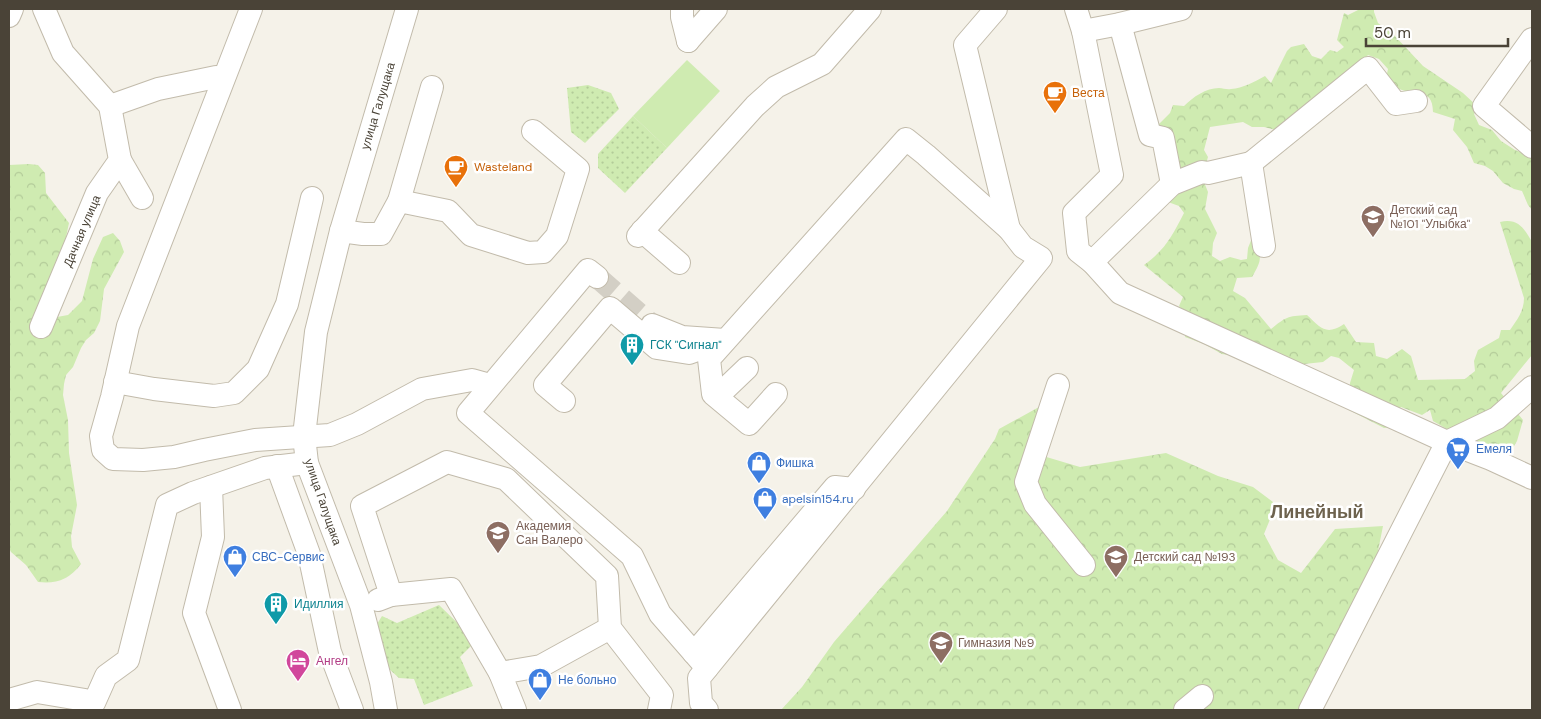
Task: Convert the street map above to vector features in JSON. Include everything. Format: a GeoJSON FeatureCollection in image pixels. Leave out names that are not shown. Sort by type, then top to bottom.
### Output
{"type":"FeatureCollection","features":[{"type":"Feature","properties":{"kind":"street"},"geometry":{"type":"LineString","coordinates":[[9,16],[12,9]]}},
{"type":"Feature","properties":{"kind":"street"},"geometry":{"type":"LineString","coordinates":[[44,9],[63,53],[110,106],[120,160],[142,198]]}},
{"type":"Feature","properties":{"kind":"street"},"geometry":{"type":"LineString","coordinates":[[251,9],[128,326],[100,436],[103,450],[113,459],[174,458],[255,440],[330,435],[357,424],[422,389],[472,380],[490,386]]}},
{"type":"Feature","properties":{"kind":"street","name":"улица Галущака"},"geometry":{"type":"LineString","coordinates":[[386,710],[361,605],[307,463],[304,436],[316,332],[341,231],[407,9]]}},
{"type":"Feature","properties":{"kind":"street"},"geometry":{"type":"LineString","coordinates":[[682,9],[688,41],[716,9]]}},
{"type":"Feature","properties":{"kind":"street"},"geometry":{"type":"LineString","coordinates":[[679,263],[640,233],[752,109],[776,87],[822,64],[870,9]]}},
{"type":"Feature","properties":{"kind":"street"},"geometry":{"type":"LineString","coordinates":[[996,9],[965,45],[1009,229]]}},
{"type":"Feature","properties":{"kind":"street"},"geometry":{"type":"LineString","coordinates":[[1076,9],[1083,31],[1112,175],[1074,213],[1085,256],[1120,293],[1447,442],[1491,459],[1532,478]]}},
{"type":"Feature","properties":{"kind":"street"},"geometry":{"type":"LineString","coordinates":[[1083,31],[1181,9]]}},
{"type":"Feature","properties":{"kind":"street"},"geometry":{"type":"LineString","coordinates":[[1120,24],[1150,134],[1163,138],[1172,184]]}},
{"type":"Feature","properties":{"kind":"street"},"geometry":{"type":"LineString","coordinates":[[1532,39],[1484,106],[1532,147]]}},
{"type":"Feature","properties":{"kind":"street"},"geometry":{"type":"LineString","coordinates":[[689,353],[692,366],[715,383],[755,408],[774,392],[749,424],[713,394],[709,359],[906,139],[921,162],[1009,229],[1023,246],[1041,258],[1085,256],[1172,184],[1202,172],[1208,173],[1251,163],[1368,68],[1396,104],[1416,100]]}},
{"type":"Feature","properties":{"kind":"street"},"geometry":{"type":"LineString","coordinates":[[110,106],[158,89],[216,77]]}},
{"type":"Feature","properties":{"kind":"street"},"geometry":{"type":"LineString","coordinates":[[341,231],[381,234],[399,201],[432,87]]}},
{"type":"Feature","properties":{"kind":"street"},"geometry":{"type":"LineString","coordinates":[[399,201],[448,211],[471,235],[528,253],[543,252],[557,236],[578,169],[533,131]]}},
{"type":"Feature","properties":{"kind":"street","name":"Дачная улица"},"geometry":{"type":"LineString","coordinates":[[41,327],[97,193],[120,160]]}},
{"type":"Feature","properties":{"kind":"street"},"geometry":{"type":"LineString","coordinates":[[1251,163],[1264,246]]}},
{"type":"Feature","properties":{"kind":"street"},"geometry":{"type":"LineString","coordinates":[[115,382],[214,396],[234,393],[258,370],[287,304],[312,198]]}},
{"type":"Feature","properties":{"kind":"street"},"geometry":{"type":"LineString","coordinates":[[707,710],[701,703],[700,660],[854,489],[1041,258]]}},
{"type":"Feature","properties":{"kind":"street"},"geometry":{"type":"LineString","coordinates":[[597,277],[588,270],[468,413],[632,556],[660,614],[700,660]]}},
{"type":"Feature","properties":{"kind":"street"},"geometry":{"type":"LineString","coordinates":[[564,401],[545,385],[610,308],[657,348],[689,353],[725,340]]}},
{"type":"Feature","properties":{"kind":"street"},"geometry":{"type":"LineString","coordinates":[[652,325],[682,337],[725,340]]}},
{"type":"Feature","properties":{"kind":"street"},"geometry":{"type":"LineString","coordinates":[[715,383],[747,368]]}},
{"type":"Feature","properties":{"kind":"street"},"geometry":{"type":"LineString","coordinates":[[1058,385],[1026,482],[1035,504],[1084,565]]}},
{"type":"Feature","properties":{"kind":"street"},"geometry":{"type":"LineString","coordinates":[[1310,710],[1447,442],[1496,418],[1532,387]]}},
{"type":"Feature","properties":{"kind":"street"},"geometry":{"type":"LineString","coordinates":[[391,595],[362,506],[447,462],[506,479],[607,576],[610,628],[662,695],[659,710]]}},
{"type":"Feature","properties":{"kind":"street"},"geometry":{"type":"LineString","coordinates":[[9,700],[37,692],[94,703],[106,676],[128,660],[167,505],[193,493],[265,468],[307,463]]}},
{"type":"Feature","properties":{"kind":"street"},"geometry":{"type":"LineString","coordinates":[[277,466],[309,554],[330,652],[352,710]]}},
{"type":"Feature","properties":{"kind":"street"},"geometry":{"type":"LineString","coordinates":[[210,488],[213,537],[194,613],[230,710]]}},
{"type":"Feature","properties":{"kind":"street"},"geometry":{"type":"LineString","coordinates":[[361,605],[391,595],[451,589],[500,673],[515,710]]}},
{"type":"Feature","properties":{"kind":"street"},"geometry":{"type":"LineString","coordinates":[[500,673],[541,666],[610,628]]}},
{"type":"Feature","properties":{"kind":"green space"},"geometry":{"type":"Polygon","coordinates":[[[1360,9],[1374,9],[1378,23],[1394,35],[1423,66],[1463,93],[1477,106],[1474,114],[1479,125],[1492,130],[1501,141],[1515,150],[1532,156],[1532,210],[1522,191],[1503,183],[1493,171],[1485,166],[1474,163],[1467,147],[1453,130],[1455,119],[1433,112],[1432,104],[1425,95],[1401,90],[1392,85],[1386,78],[1388,69],[1379,59],[1368,55],[1352,73],[1276,130],[1252,127],[1243,122],[1210,127],[1204,150],[1208,157],[1205,167],[1181,178],[1156,127],[1170,113],[1173,105],[1184,106],[1205,91],[1240,87],[1265,76],[1271,83],[1287,51],[1291,47],[1304,44],[1312,56],[1321,59],[1330,50],[1337,52],[1344,47],[1337,40],[1344,13],[1348,15],[1360,9]]]}},
{"type":"Feature","properties":{"kind":"green space"},"geometry":{"type":"Polygon","coordinates":[[[687,60],[720,91],[667,148],[633,116],[687,60]]]}},
{"type":"Feature","properties":{"kind":"green space"},"geometry":{"type":"Polygon","coordinates":[[[588,85],[611,93],[619,109],[585,143],[571,132],[567,88],[588,85]]]}},
{"type":"Feature","properties":{"kind":"green space"},"geometry":{"type":"Polygon","coordinates":[[[633,116],[667,148],[625,193],[598,168],[598,154],[633,116]]]}},
{"type":"Feature","properties":{"kind":"green space"},"geometry":{"type":"Polygon","coordinates":[[[9,165],[38,165],[45,173],[46,193],[69,223],[48,322],[57,317],[68,315],[82,301],[93,259],[103,237],[113,233],[120,241],[124,252],[104,289],[100,321],[94,333],[81,348],[73,367],[66,375],[64,384],[63,395],[68,420],[69,453],[77,505],[71,536],[72,547],[81,564],[72,574],[62,580],[51,582],[38,582],[26,565],[9,548],[9,165]]]}},
{"type":"Feature","properties":{"kind":"green space"},"geometry":{"type":"Polygon","coordinates":[[[1204,182],[1208,192],[1205,209],[1217,233],[1213,243],[1212,256],[1220,261],[1230,257],[1241,260],[1247,259],[1248,248],[1252,238],[1260,258],[1258,266],[1252,277],[1237,278],[1233,291],[1245,298],[1271,329],[1287,318],[1300,315],[1307,315],[1320,327],[1328,330],[1338,328],[1344,324],[1356,342],[1374,343],[1376,356],[1387,359],[1402,349],[1411,356],[1418,380],[1465,379],[1475,371],[1474,361],[1478,350],[1499,338],[1501,330],[1510,330],[1515,323],[1524,303],[1524,298],[1500,222],[1511,221],[1520,225],[1532,242],[1532,355],[1501,393],[1523,420],[1517,441],[1511,451],[1473,444],[1433,421],[1430,410],[1422,415],[1401,407],[1397,411],[1391,427],[1384,428],[1349,410],[1350,383],[1354,370],[1339,358],[1331,356],[1323,362],[1285,364],[1222,354],[1204,344],[1185,337],[1189,318],[1179,306],[1183,297],[1144,265],[1168,242],[1184,213],[1179,206],[1168,202],[1177,193],[1204,182]]]}},
{"type":"Feature","properties":{"kind":"green space"},"geometry":{"type":"Polygon","coordinates":[[[1048,402],[1033,453],[1080,467],[1166,453],[1218,476],[1253,487],[1273,502],[1273,512],[1264,534],[1278,560],[1301,573],[1335,529],[1383,526],[1375,566],[1299,710],[781,710],[802,687],[834,642],[947,511],[995,439],[999,429],[1048,402]]]}},
{"type":"Feature","properties":{"kind":"green space"},"geometry":{"type":"Polygon","coordinates":[[[439,605],[476,641],[460,657],[473,686],[424,705],[414,679],[399,678],[388,668],[377,624],[382,616],[397,623],[439,605]]]}},
{"type":"Feature","properties":{"kind":"tunnel"},"geometry":{"type":"LineString","coordinates":[[597,277],[652,325]]}},
{"type":"Feature","properties":{"kind":"place","name":"Веста"},"geometry":{"type":"Point","coordinates":[1055,114]}},
{"type":"Feature","properties":{"kind":"place","name":"Wasteland"},"geometry":{"type":"Point","coordinates":[456,188]}},
{"type":"Feature","properties":{"kind":"place","name":"Детский сад №101 \"Улыбка\""},"geometry":{"type":"Point","coordinates":[1373,238]}},
{"type":"Feature","properties":{"kind":"place","name":"ГСК \"Сигнал\""},"geometry":{"type":"Point","coordinates":[632,366]}},
{"type":"Feature","properties":{"kind":"place","name":"Емеля"},"geometry":{"type":"Point","coordinates":[1458,470]}},
{"type":"Feature","properties":{"kind":"place","name":"Фишка"},"geometry":{"type":"Point","coordinates":[759,484]}},
{"type":"Feature","properties":{"kind":"place","name":"apelsin154.ru"},"geometry":{"type":"Point","coordinates":[765,520]}},
{"type":"Feature","properties":{"kind":"place","name":"Академия Сан Валеро"},"geometry":{"type":"Point","coordinates":[498,554]}},
{"type":"Feature","properties":{"kind":"place","name":"СВС-Сервис"},"geometry":{"type":"Point","coordinates":[235,578]}},
{"type":"Feature","properties":{"kind":"place","name":"Детский сад №193"},"geometry":{"type":"Point","coordinates":[1116,578]}},
{"type":"Feature","properties":{"kind":"place","name":"Идиллия"},"geometry":{"type":"Point","coordinates":[276,625]}},
{"type":"Feature","properties":{"kind":"place","name":"Гимназия №9"},"geometry":{"type":"Point","coordinates":[941,664]}},
{"type":"Feature","properties":{"kind":"place","name":"Ангел"},"geometry":{"type":"Point","coordinates":[298,682]}},
{"type":"Feature","properties":{"kind":"place","name":"Не больно"},"geometry":{"type":"Point","coordinates":[540,701]}},
{"type":"Feature","properties":{"kind":"district","name":"Линейный"},"geometry":{"type":"Point","coordinates":[1317,512]}}]}
